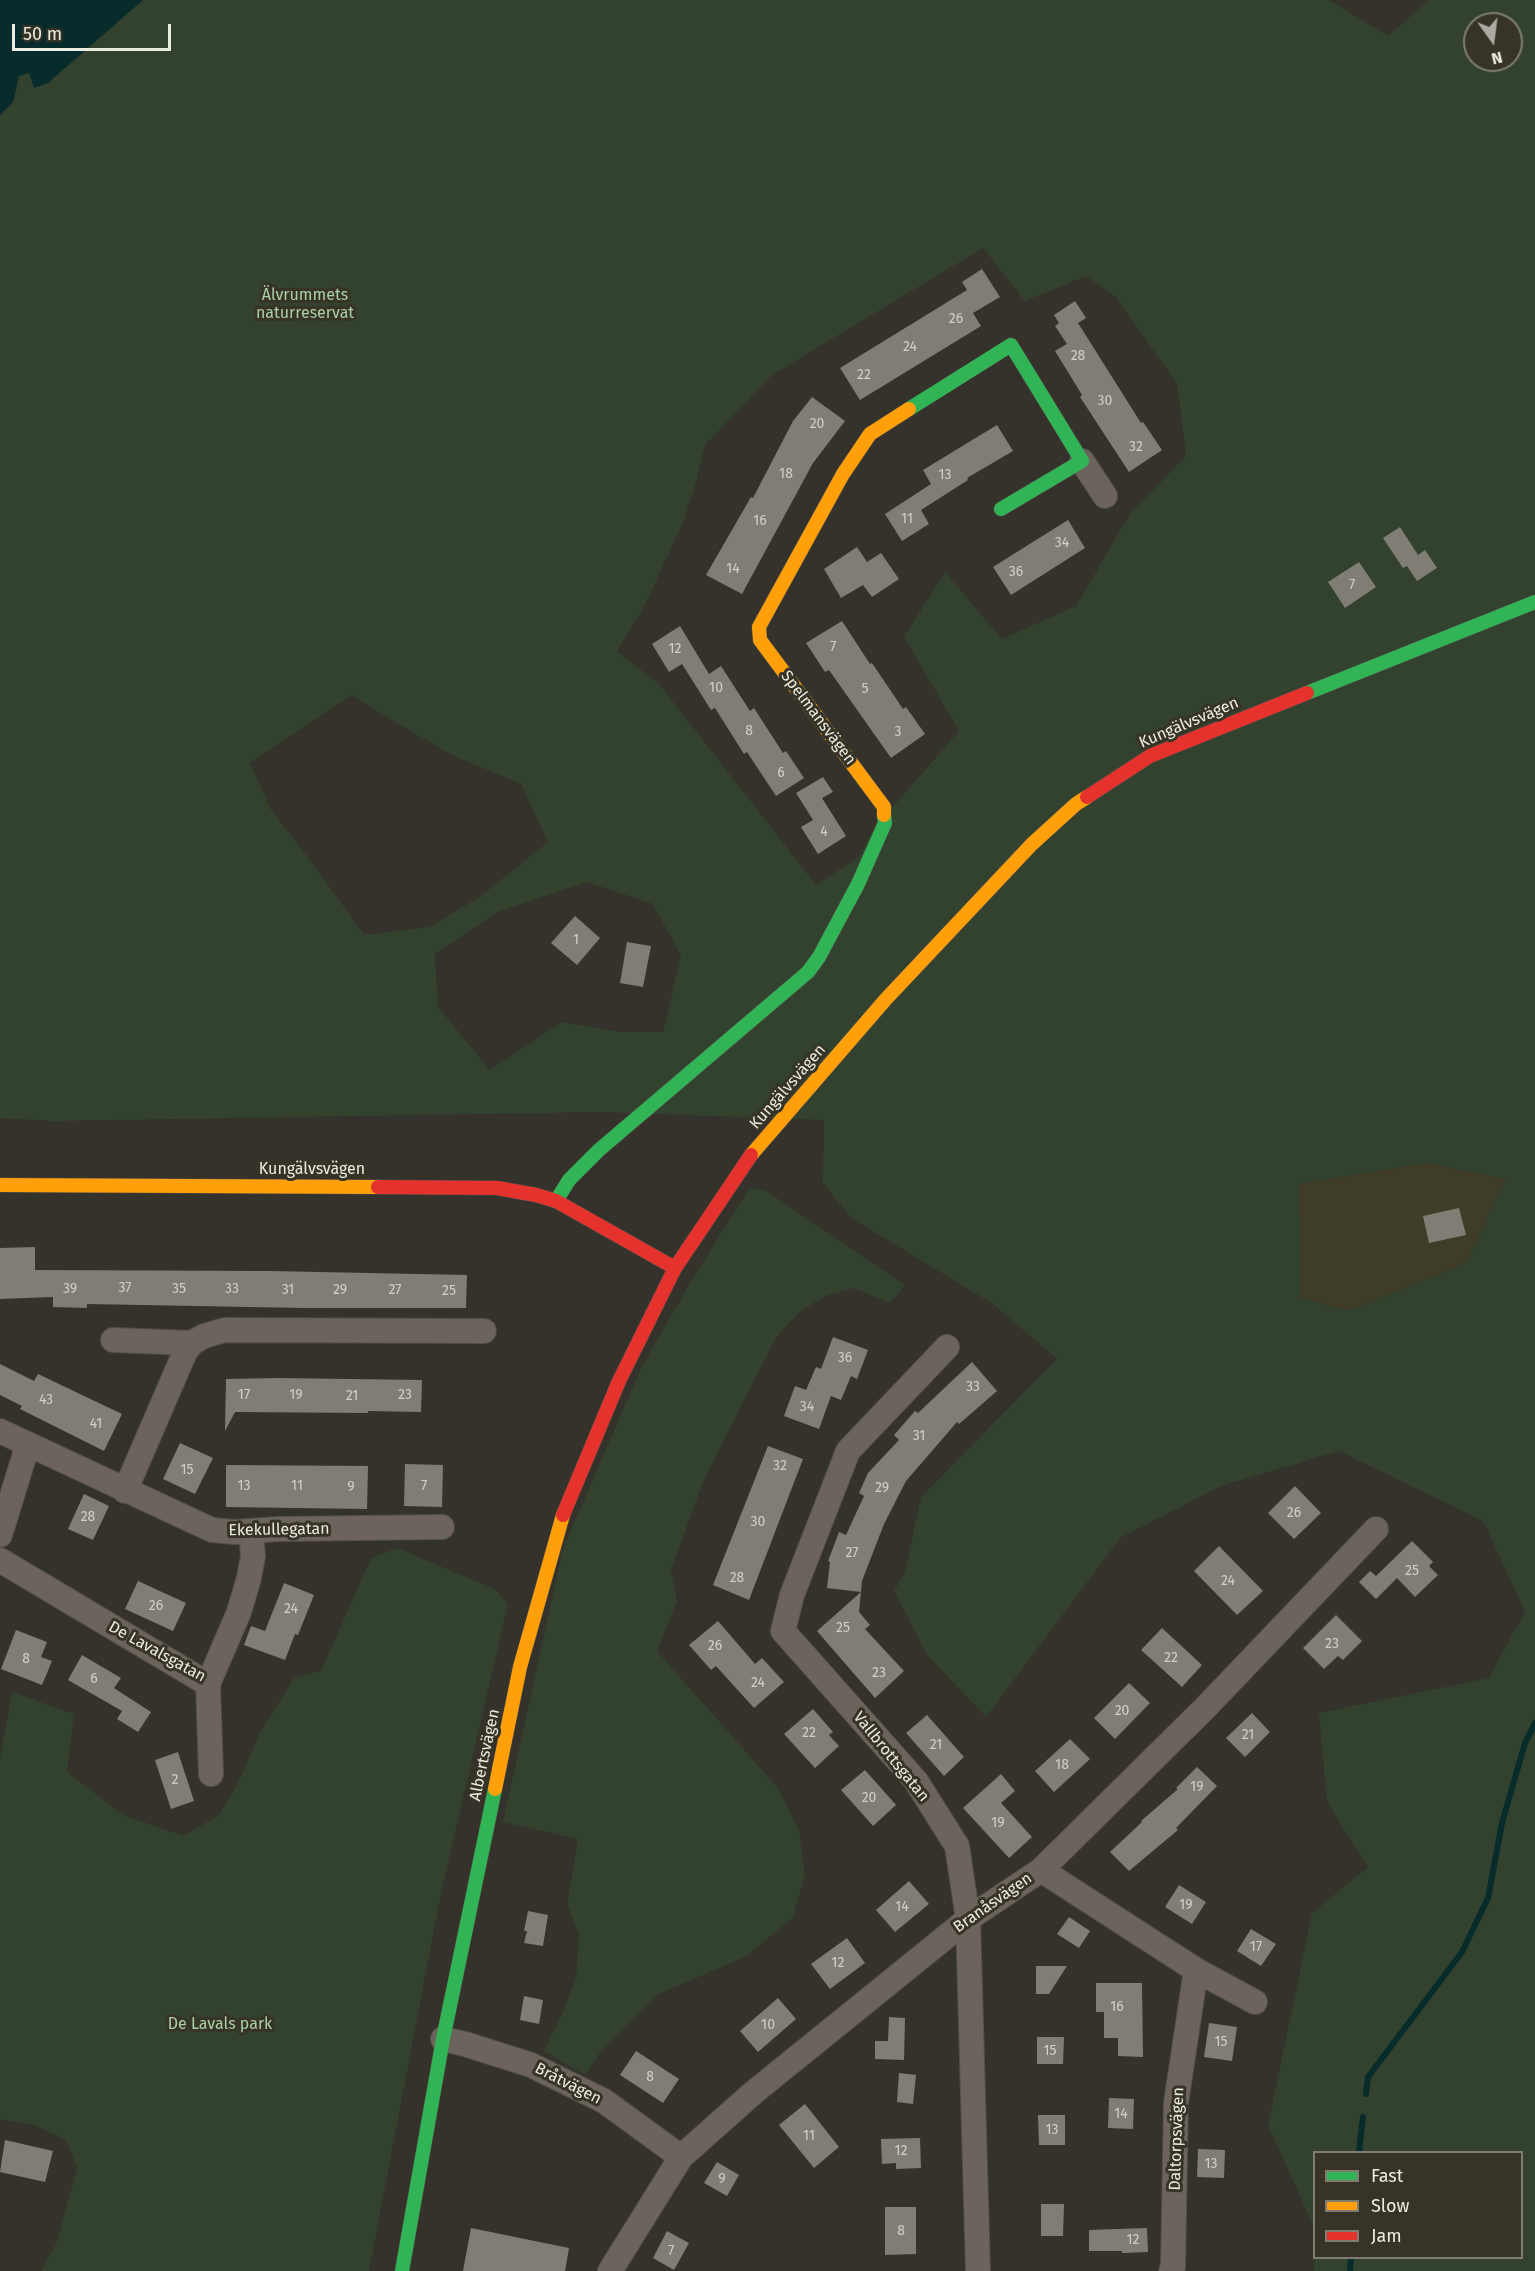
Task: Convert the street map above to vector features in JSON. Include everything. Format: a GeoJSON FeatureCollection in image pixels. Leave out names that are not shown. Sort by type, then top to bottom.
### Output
{"type":"FeatureCollection","features":[{"type":"Feature","properties":{"kind":"street","name":"Spelmansvägen"},"geometry":{"type":"LineString","coordinates":[[556,1201],[570,1180],[599,1150],[808,972],[819,957],[858,884],[885,824],[884,807],[760,640],[759,627],[843,474],[870,434],[1011,345],[1105,496]]}},
{"type":"Feature","properties":{"kind":"street"},"geometry":{"type":"LineString","coordinates":[[1001,509],[1082,461]]}},
{"type":"Feature","properties":{"kind":"street","name":"Kungälvsvägen"},"geometry":{"type":"LineString","coordinates":[[0,1185],[497,1188],[556,1201],[675,1268],[750,1155],[886,999],[1032,844],[1076,804],[1150,756],[1535,602]]}},
{"type":"Feature","properties":{"kind":"street","name":"Albertsvägen"},"geometry":{"type":"LineString","coordinates":[[402,2271],[442,2039],[520,1667],[546,1568],[580,1471],[619,1381],[675,1268]]}},
{"type":"Feature","properties":{"kind":"street"},"geometry":{"type":"LineString","coordinates":[[125,1491],[185,1352],[192,1343],[204,1336],[225,1330],[484,1330]]}},
{"type":"Feature","properties":{"kind":"street"},"geometry":{"type":"LineString","coordinates":[[113,1340],[192,1343]]}},
{"type":"Feature","properties":{"kind":"street","name":"Vallbrottsgatan"},"geometry":{"type":"LineString","coordinates":[[947,1347],[848,1451],[792,1594],[783,1631],[916,1781],[957,1846],[968,1919],[978,2271]]}},
{"type":"Feature","properties":{"kind":"street","name":"Ekekullegatan"},"geometry":{"type":"LineString","coordinates":[[0,1431],[212,1530],[442,1527]]}},
{"type":"Feature","properties":{"kind":"street"},"geometry":{"type":"LineString","coordinates":[[0,1535],[28,1444]]}},
{"type":"Feature","properties":{"kind":"street","name":"Branåsvägen"},"geometry":{"type":"LineString","coordinates":[[610,2271],[681,2157],[753,2093],[968,1919],[1041,1870],[1205,1708],[1376,1529]]}},
{"type":"Feature","properties":{"kind":"street","name":"De Lavalsgatan"},"geometry":{"type":"LineString","coordinates":[[0,1560],[208,1684],[239,1612],[249,1578],[253,1556],[251,1531]]}},
{"type":"Feature","properties":{"kind":"street"},"geometry":{"type":"LineString","coordinates":[[208,1684],[210,1774]]}},
{"type":"Feature","properties":{"kind":"street"},"geometry":{"type":"LineString","coordinates":[[1041,1870],[1196,1971],[1255,2002]]}},
{"type":"Feature","properties":{"kind":"street","name":"Daltorpsvägen"},"geometry":{"type":"LineString","coordinates":[[1171,2271],[1173,2267],[1176,2103],[1196,1971]]}},
{"type":"Feature","properties":{"kind":"street","name":"Bråtvägen"},"geometry":{"type":"LineString","coordinates":[[442,2039],[531,2065],[604,2101],[681,2157]]}},
{"type":"Feature","properties":{"kind":"shaded area"},"geometry":{"type":"Polygon","coordinates":[[[1426,1163],[1506,1178],[1466,1263],[1349,1311],[1301,1298],[1299,1184],[1426,1163]]]}},
{"type":"Feature","properties":{"kind":"green space","name":"Älvrummets naturreservat"},"geometry":{"type":"Polygon","coordinates":[[[137,0],[1329,0],[1388,36],[1429,0],[1535,0],[1535,2271],[1314,2271],[1314,2259],[1523,2259],[1523,2151],[1313,2151],[1313,2225],[1268,2125],[1312,1913],[1368,1867],[1327,1802],[1319,1713],[1489,1678],[1525,1611],[1483,1521],[1339,1451],[1221,1486],[1120,1538],[986,1717],[927,1655],[894,1591],[905,1572],[921,1497],[1057,1359],[993,1304],[851,1218],[823,1183],[824,1120],[601,1112],[54,1121],[0,1118],[0,115],[13,102],[19,76],[29,73],[137,0]],[[983,248],[772,375],[705,445],[684,520],[646,603],[617,651],[660,685],[816,885],[859,857],[874,828],[959,731],[904,637],[945,572],[1002,639],[1076,606],[1130,514],[1186,456],[1177,384],[1115,296],[1086,276],[1025,301],[983,248]],[[352,695],[250,763],[271,810],[364,935],[430,927],[481,896],[548,842],[521,784],[454,756],[352,695]],[[587,882],[498,912],[435,954],[438,1007],[490,1070],[562,1022],[622,1032],[663,1032],[681,956],[653,904],[587,882]],[[1426,1163],[1299,1184],[1301,1298],[1349,1311],[1466,1263],[1506,1179],[1426,1163]]]}},
{"type":"Feature","properties":{"kind":"green space"},"geometry":{"type":"Polygon","coordinates":[[[750,1187],[768,1192],[905,1285],[890,1303],[853,1288],[825,1296],[798,1313],[775,1339],[704,1480],[671,1569],[677,1601],[657,1651],[778,1788],[799,1831],[805,1875],[793,1917],[747,1956],[657,1995],[601,2051],[585,2075],[544,2051],[564,2010],[576,1978],[579,1935],[567,1904],[578,1839],[503,1822],[563,1549],[641,1368],[693,1278],[750,1187]]]}},
{"type":"Feature","properties":{"kind":"green space","name":"De Lavals park"},"geometry":{"type":"Polygon","coordinates":[[[397,1548],[495,1589],[508,1604],[441,1893],[369,2271],[41,2271],[57,2242],[77,2168],[66,2140],[34,2125],[0,2119],[0,1758],[12,1692],[74,1714],[67,1772],[123,1815],[184,1836],[220,1814],[240,1779],[259,1734],[294,1678],[321,1671],[371,1558],[397,1548]]]}},
{"type":"Feature","properties":{"kind":"water"},"geometry":{"type":"Polygon","coordinates":[[[0,0],[143,0],[48,83],[34,88],[29,73],[19,76],[13,102],[0,115],[0,0]]]}},
{"type":"Feature","properties":{"kind":"building"},"geometry":{"type":"Polygon","coordinates":[[[982,269],[1000,297],[973,313],[981,326],[860,400],[840,368],[967,290],[962,282],[982,269]]]}},
{"type":"Feature","properties":{"kind":"building"},"geometry":{"type":"Polygon","coordinates":[[[1075,301],[1086,318],[1078,323],[1141,423],[1143,422],[1162,450],[1129,472],[1080,397],[1082,395],[1055,351],[1067,344],[1055,326],[1059,323],[1054,315],[1075,301]]]}},
{"type":"Feature","properties":{"kind":"building"},"geometry":{"type":"Polygon","coordinates":[[[812,397],[845,421],[813,463],[742,594],[706,575],[751,497],[753,498],[793,421],[812,397]]]}},
{"type":"Feature","properties":{"kind":"building"},"geometry":{"type":"Polygon","coordinates":[[[997,425],[1013,451],[967,478],[968,480],[921,510],[929,524],[902,541],[885,514],[931,484],[923,470],[997,425]]]}},
{"type":"Feature","properties":{"kind":"building"},"geometry":{"type":"Polygon","coordinates":[[[1068,520],[1085,548],[1011,595],[993,567],[1068,520]]]}},
{"type":"Feature","properties":{"kind":"building"},"geometry":{"type":"Polygon","coordinates":[[[1400,527],[1418,555],[1425,550],[1437,568],[1417,581],[1407,566],[1403,568],[1383,538],[1400,527]]]}},
{"type":"Feature","properties":{"kind":"building"},"geometry":{"type":"Polygon","coordinates":[[[857,547],[867,562],[881,553],[899,579],[872,597],[863,585],[841,598],[824,569],[857,547]]]}},
{"type":"Feature","properties":{"kind":"building"},"geometry":{"type":"Polygon","coordinates":[[[1359,562],[1376,587],[1345,608],[1328,582],[1359,562]]]}},
{"type":"Feature","properties":{"kind":"building"},"geometry":{"type":"Polygon","coordinates":[[[842,621],[903,709],[906,707],[925,734],[891,758],[829,670],[825,672],[806,643],[842,621]]]}},
{"type":"Feature","properties":{"kind":"building"},"geometry":{"type":"Polygon","coordinates":[[[680,626],[709,674],[721,666],[750,711],[754,708],[783,753],[786,751],[804,778],[776,796],[747,752],[744,754],[715,708],[711,710],[682,664],[669,672],[652,644],[680,626]]]}},
{"type":"Feature","properties":{"kind":"building"},"geometry":{"type":"Polygon","coordinates":[[[823,777],[833,792],[822,798],[846,836],[818,854],[801,827],[813,820],[796,793],[823,777]]]}},
{"type":"Feature","properties":{"kind":"building"},"geometry":{"type":"Polygon","coordinates":[[[575,916],[600,938],[577,965],[551,943],[575,916]]]}},
{"type":"Feature","properties":{"kind":"building"},"geometry":{"type":"Polygon","coordinates":[[[627,942],[651,946],[643,987],[620,983],[627,942]]]}},
{"type":"Feature","properties":{"kind":"building"},"geometry":{"type":"Polygon","coordinates":[[[1459,1208],[1466,1235],[1429,1243],[1423,1216],[1459,1208]]]}},
{"type":"Feature","properties":{"kind":"building"},"geometry":{"type":"Polygon","coordinates":[[[35,1247],[35,1270],[467,1275],[466,1308],[87,1304],[87,1308],[53,1307],[53,1297],[0,1299],[0,1248],[35,1247]]]}},
{"type":"Feature","properties":{"kind":"building"},"geometry":{"type":"Polygon","coordinates":[[[833,1337],[868,1350],[857,1379],[851,1376],[841,1400],[831,1396],[819,1429],[784,1416],[795,1386],[806,1390],[816,1367],[821,1369],[833,1337]]]}},
{"type":"Feature","properties":{"kind":"building"},"geometry":{"type":"Polygon","coordinates":[[[972,1362],[997,1391],[959,1424],[957,1422],[906,1481],[884,1524],[862,1581],[861,1592],[827,1588],[830,1562],[828,1561],[839,1532],[846,1535],[864,1496],[859,1493],[868,1473],[899,1440],[894,1435],[915,1411],[918,1413],[972,1362]]]}},
{"type":"Feature","properties":{"kind":"building"},"geometry":{"type":"Polygon","coordinates":[[[0,1364],[34,1381],[38,1374],[122,1414],[104,1451],[20,1409],[22,1406],[0,1395],[0,1364]]]}},
{"type":"Feature","properties":{"kind":"building"},"geometry":{"type":"Polygon","coordinates":[[[226,1379],[422,1380],[421,1412],[235,1412],[225,1431],[226,1379]]]}},
{"type":"Feature","properties":{"kind":"building"},"geometry":{"type":"Polygon","coordinates":[[[180,1443],[213,1458],[195,1494],[163,1479],[180,1443]]]}},
{"type":"Feature","properties":{"kind":"building"},"geometry":{"type":"Polygon","coordinates":[[[768,1446],[803,1459],[749,1600],[713,1585],[768,1446]]]}},
{"type":"Feature","properties":{"kind":"building"},"geometry":{"type":"Polygon","coordinates":[[[405,1464],[443,1465],[442,1507],[404,1506],[405,1464]]]}},
{"type":"Feature","properties":{"kind":"building"},"geometry":{"type":"Polygon","coordinates":[[[226,1465],[368,1466],[367,1509],[226,1507],[226,1465]]]}},
{"type":"Feature","properties":{"kind":"building"},"geometry":{"type":"Polygon","coordinates":[[[1295,1486],[1321,1513],[1294,1539],[1268,1513],[1295,1486]]]}},
{"type":"Feature","properties":{"kind":"building"},"geometry":{"type":"Polygon","coordinates":[[[84,1494],[109,1506],[93,1540],[68,1529],[84,1494]]]}},
{"type":"Feature","properties":{"kind":"building"},"geometry":{"type":"Polygon","coordinates":[[[1412,1541],[1433,1562],[1429,1566],[1438,1575],[1415,1597],[1397,1578],[1376,1599],[1359,1582],[1370,1571],[1376,1576],[1412,1541]]]}},
{"type":"Feature","properties":{"kind":"building"},"geometry":{"type":"Polygon","coordinates":[[[1219,1546],[1263,1591],[1237,1615],[1194,1571],[1219,1546]]]}},
{"type":"Feature","properties":{"kind":"building"},"geometry":{"type":"Polygon","coordinates":[[[138,1581],[186,1603],[173,1631],[125,1609],[138,1581]]]}},
{"type":"Feature","properties":{"kind":"building"},"geometry":{"type":"Polygon","coordinates":[[[284,1583],[314,1595],[285,1660],[244,1645],[251,1626],[265,1631],[284,1583]]]}},
{"type":"Feature","properties":{"kind":"building"},"geometry":{"type":"Polygon","coordinates":[[[861,1592],[859,1612],[870,1625],[865,1629],[904,1671],[875,1698],[817,1631],[861,1592]]]}},
{"type":"Feature","properties":{"kind":"building"},"geometry":{"type":"Polygon","coordinates":[[[1336,1615],[1362,1641],[1343,1660],[1338,1656],[1324,1669],[1303,1648],[1336,1615]]]}},
{"type":"Feature","properties":{"kind":"building"},"geometry":{"type":"Polygon","coordinates":[[[718,1621],[755,1664],[762,1658],[784,1682],[754,1708],[716,1666],[711,1670],[689,1645],[718,1621]]]}},
{"type":"Feature","properties":{"kind":"building"},"geometry":{"type":"Polygon","coordinates":[[[1162,1628],[1202,1665],[1182,1687],[1141,1650],[1162,1628]]]}},
{"type":"Feature","properties":{"kind":"building"},"geometry":{"type":"Polygon","coordinates":[[[16,1630],[47,1642],[41,1657],[52,1661],[42,1685],[1,1669],[16,1630]]]}},
{"type":"Feature","properties":{"kind":"building"},"geometry":{"type":"Polygon","coordinates":[[[82,1655],[121,1678],[114,1688],[151,1712],[138,1732],[117,1719],[122,1711],[68,1680],[82,1655]]]}},
{"type":"Feature","properties":{"kind":"building"},"geometry":{"type":"Polygon","coordinates":[[[1129,1683],[1150,1703],[1115,1739],[1094,1718],[1129,1683]]]}},
{"type":"Feature","properties":{"kind":"building"},"geometry":{"type":"Polygon","coordinates":[[[813,1709],[833,1732],[829,1735],[839,1746],[815,1768],[784,1734],[813,1709]]]}},
{"type":"Feature","properties":{"kind":"building"},"geometry":{"type":"Polygon","coordinates":[[[1252,1713],[1270,1732],[1245,1757],[1226,1738],[1252,1713]]]}},
{"type":"Feature","properties":{"kind":"building"},"geometry":{"type":"Polygon","coordinates":[[[927,1715],[964,1757],[944,1776],[906,1733],[927,1715]]]}},
{"type":"Feature","properties":{"kind":"building"},"geometry":{"type":"Polygon","coordinates":[[[1070,1739],[1090,1759],[1054,1792],[1035,1771],[1070,1739]]]}},
{"type":"Feature","properties":{"kind":"building"},"geometry":{"type":"Polygon","coordinates":[[[178,1752],[194,1801],[171,1809],[155,1760],[178,1752]]]}},
{"type":"Feature","properties":{"kind":"building"},"geometry":{"type":"Polygon","coordinates":[[[1197,1767],[1217,1786],[1176,1828],[1178,1830],[1129,1871],[1110,1852],[1178,1789],[1176,1788],[1197,1767]]]}},
{"type":"Feature","properties":{"kind":"building"},"geometry":{"type":"Polygon","coordinates":[[[865,1770],[896,1805],[873,1826],[841,1790],[865,1770]]]}},
{"type":"Feature","properties":{"kind":"building"},"geometry":{"type":"Polygon","coordinates":[[[1001,1774],[1015,1791],[1001,1803],[1032,1837],[1009,1858],[963,1808],[1001,1774]]]}},
{"type":"Feature","properties":{"kind":"building"},"geometry":{"type":"Polygon","coordinates":[[[909,1881],[929,1904],[895,1932],[876,1910],[909,1881]]]}},
{"type":"Feature","properties":{"kind":"building"},"geometry":{"type":"Polygon","coordinates":[[[1179,1885],[1206,1902],[1192,1924],[1165,1907],[1179,1885]]]}},
{"type":"Feature","properties":{"kind":"building"},"geometry":{"type":"Polygon","coordinates":[[[528,1911],[548,1915],[543,1946],[524,1943],[528,1911]]]}},
{"type":"Feature","properties":{"kind":"building"},"geometry":{"type":"Polygon","coordinates":[[[1069,1917],[1090,1931],[1079,1948],[1057,1934],[1069,1917]]]}},
{"type":"Feature","properties":{"kind":"building"},"geometry":{"type":"Polygon","coordinates":[[[1251,1929],[1276,1944],[1261,1966],[1237,1951],[1251,1929]]]}},
{"type":"Feature","properties":{"kind":"building"},"geometry":{"type":"Polygon","coordinates":[[[847,1938],[865,1963],[830,1989],[811,1964],[847,1938]]]}},
{"type":"Feature","properties":{"kind":"building"},"geometry":{"type":"Polygon","coordinates":[[[1036,1966],[1067,1966],[1049,1994],[1036,1994],[1036,1966]]]}},
{"type":"Feature","properties":{"kind":"building"},"geometry":{"type":"Polygon","coordinates":[[[1096,1983],[1142,1983],[1143,2057],[1118,2056],[1118,2038],[1104,2038],[1104,2012],[1096,2012],[1096,1983]]]}},
{"type":"Feature","properties":{"kind":"building"},"geometry":{"type":"Polygon","coordinates":[[[524,1996],[543,2000],[539,2024],[520,2020],[524,1996]]]}},
{"type":"Feature","properties":{"kind":"building"},"geometry":{"type":"Polygon","coordinates":[[[778,1998],[796,2019],[758,2052],[740,2031],[778,1998]]]}},
{"type":"Feature","properties":{"kind":"building"},"geometry":{"type":"Polygon","coordinates":[[[889,2017],[905,2018],[904,2060],[875,2059],[875,2041],[888,2041],[889,2017]]]}},
{"type":"Feature","properties":{"kind":"building"},"geometry":{"type":"Polygon","coordinates":[[[1209,2023],[1237,2027],[1232,2061],[1204,2057],[1209,2023]]]}},
{"type":"Feature","properties":{"kind":"building"},"geometry":{"type":"Polygon","coordinates":[[[1037,2037],[1064,2037],[1063,2064],[1037,2064],[1037,2037]]]}},
{"type":"Feature","properties":{"kind":"building"},"geometry":{"type":"Polygon","coordinates":[[[636,2051],[679,2079],[663,2103],[620,2075],[636,2051]]]}},
{"type":"Feature","properties":{"kind":"building"},"geometry":{"type":"Polygon","coordinates":[[[899,2073],[916,2075],[913,2104],[897,2102],[899,2073]]]}},
{"type":"Feature","properties":{"kind":"building"},"geometry":{"type":"Polygon","coordinates":[[[1109,2098],[1134,2099],[1133,2129],[1108,2128],[1109,2098]]]}},
{"type":"Feature","properties":{"kind":"building"},"geometry":{"type":"Polygon","coordinates":[[[805,2104],[839,2147],[814,2168],[779,2125],[805,2104]]]}},
{"type":"Feature","properties":{"kind":"building"},"geometry":{"type":"Polygon","coordinates":[[[1038,2115],[1065,2115],[1065,2145],[1039,2145],[1038,2115]]]}},
{"type":"Feature","properties":{"kind":"building"},"geometry":{"type":"Polygon","coordinates":[[[920,2138],[921,2168],[896,2169],[896,2163],[882,2164],[881,2139],[920,2138]]]}},
{"type":"Feature","properties":{"kind":"building"},"geometry":{"type":"Polygon","coordinates":[[[5,2140],[53,2151],[45,2182],[0,2172],[5,2140]]]}},
{"type":"Feature","properties":{"kind":"building"},"geometry":{"type":"Polygon","coordinates":[[[1198,2149],[1225,2150],[1224,2178],[1197,2177],[1198,2149]]]}},
{"type":"Feature","properties":{"kind":"building"},"geometry":{"type":"Polygon","coordinates":[[[717,2162],[739,2175],[727,2196],[704,2183],[717,2162]]]}},
{"type":"Feature","properties":{"kind":"building"},"geometry":{"type":"Polygon","coordinates":[[[1041,2204],[1064,2204],[1063,2236],[1041,2236],[1041,2204]]]}},
{"type":"Feature","properties":{"kind":"building"},"geometry":{"type":"Polygon","coordinates":[[[885,2207],[916,2207],[916,2254],[885,2255],[885,2207]]]}},
{"type":"Feature","properties":{"kind":"building"},"geometry":{"type":"Polygon","coordinates":[[[471,2228],[569,2248],[565,2271],[463,2271],[471,2228]]]}},
{"type":"Feature","properties":{"kind":"building"},"geometry":{"type":"Polygon","coordinates":[[[1147,2228],[1148,2252],[1089,2251],[1089,2230],[1147,2228]]]}},
{"type":"Feature","properties":{"kind":"building"},"geometry":{"type":"Polygon","coordinates":[[[667,2231],[689,2243],[674,2270],[653,2258],[667,2231]]]}},
{"type":"Feature","properties":{"kind":"waterway"},"geometry":{"type":"LineString","coordinates":[[1366,2094],[1368,2077],[1462,1952],[1488,1898],[1502,1823],[1525,1743],[1535,1723]]}},
{"type":"Feature","properties":{"kind":"waterway"},"geometry":{"type":"LineString","coordinates":[[1359,2151],[1363,2117]]}},
{"type":"Feature","properties":{"kind":"waterway"},"geometry":{"type":"LineString","coordinates":[[1350,2271],[1351,2259]]}},
{"type":"Feature","properties":{"kind":"traffic: fast"},"geometry":{"type":"LineString","coordinates":[[909,409],[1011,345],[1082,461],[1001,509]]}},
{"type":"Feature","properties":{"kind":"traffic: fast"},"geometry":{"type":"LineString","coordinates":[[1307,693],[1535,602]]}},
{"type":"Feature","properties":{"kind":"traffic: fast"},"geometry":{"type":"LineString","coordinates":[[556,1201],[569,1180],[599,1150],[808,972],[819,957],[858,884],[885,823],[884,815]]}},
{"type":"Feature","properties":{"kind":"traffic: fast"},"geometry":{"type":"LineString","coordinates":[[402,2271],[443,2039],[495,1789]]}},
{"type":"Feature","properties":{"kind":"traffic: slow"},"geometry":{"type":"LineString","coordinates":[[884,815],[884,807],[760,640],[759,627],[843,474],[870,434],[909,409]]}},
{"type":"Feature","properties":{"kind":"traffic: slow"},"geometry":{"type":"LineString","coordinates":[[751,1155],[886,999],[1032,844],[1076,804],[1087,797]]}},
{"type":"Feature","properties":{"kind":"traffic: slow"},"geometry":{"type":"LineString","coordinates":[[0,1185],[378,1187]]}},
{"type":"Feature","properties":{"kind":"traffic: slow"},"geometry":{"type":"LineString","coordinates":[[495,1789],[520,1667],[563,1515]]}},
{"type":"Feature","properties":{"kind":"traffic: jam"},"geometry":{"type":"LineString","coordinates":[[1087,797],[1150,756],[1307,693]]}},
{"type":"Feature","properties":{"kind":"traffic: jam"},"geometry":{"type":"LineString","coordinates":[[563,1515],[619,1381],[675,1268],[751,1155]]}},
{"type":"Feature","properties":{"kind":"traffic: jam"},"geometry":{"type":"LineString","coordinates":[[378,1187],[497,1188],[536,1195],[556,1201],[675,1268]]}}]}
